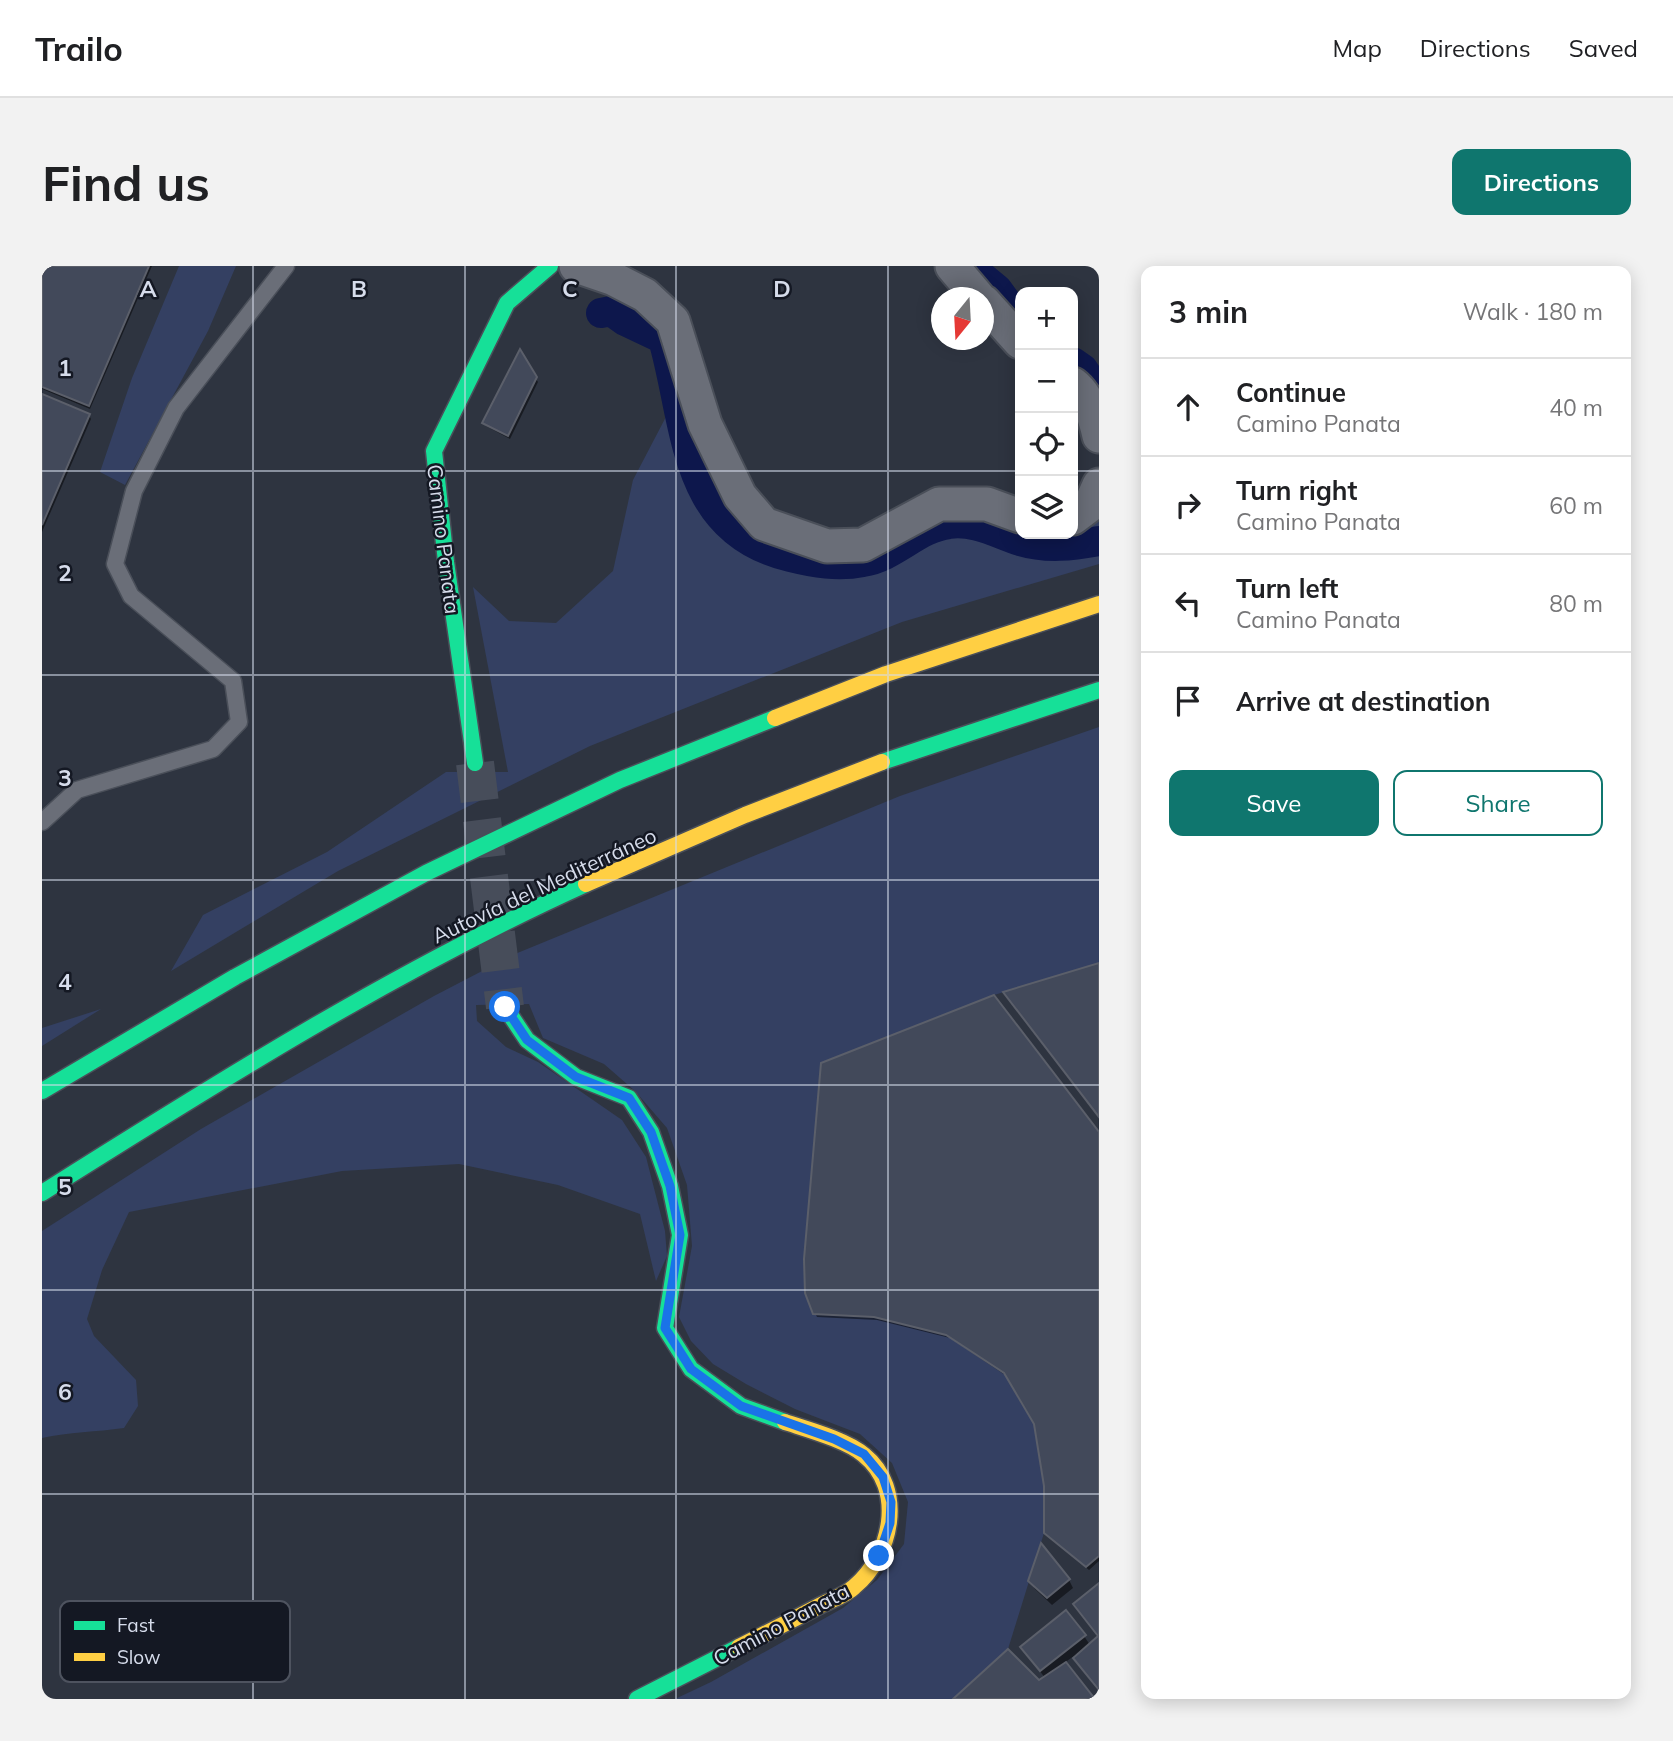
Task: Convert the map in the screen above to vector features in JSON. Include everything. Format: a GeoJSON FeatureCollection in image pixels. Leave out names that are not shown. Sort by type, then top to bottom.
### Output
{"type":"FeatureCollection","features":[{"type":"Feature","properties":{"kind":"main road","name":"Camino Panata"},"geometry":{"type":"LineString","coordinates":[[475,763],[446,562],[434,451],[507,303],[550,266]]}},
{"type":"Feature","properties":{"kind":"main road"},"geometry":{"type":"LineString","coordinates":[[42,1091],[235,977],[426,873],[620,780],[886,674],[1099,604]]}},
{"type":"Feature","properties":{"kind":"main road","name":"Autovía del Mediterráneo"},"geometry":{"type":"LineString","coordinates":[[42,1193],[161,1117],[406,974],[600,878],[795,795],[994,722],[1099,690]]}},
{"type":"Feature","properties":{"kind":"main road","name":"Camino Panata"},"geometry":{"type":"LineString","coordinates":[[505,1007],[527,1040],[576,1077],[629,1098],[651,1132],[670,1186],[680,1235],[665,1328],[691,1369],[741,1406],[834,1439],[864,1454],[883,1477],[891,1502],[890,1523],[879,1556],[854,1588],[637,1699]]}},
{"type":"Feature","properties":{"kind":"street"},"geometry":{"type":"LineString","coordinates":[[576,266],[614,279],[645,295],[673,321],[705,424],[740,496],[764,524],[827,546],[863,545],[939,504],[986,504],[1015,514]]}},
{"type":"Feature","properties":{"kind":"street"},"geometry":{"type":"LineString","coordinates":[[952,266],[970,287]]}},
{"type":"Feature","properties":{"kind":"street"},"geometry":{"type":"LineString","coordinates":[[994,313],[1015,336]]}},
{"type":"Feature","properties":{"kind":"street"},"geometry":{"type":"LineString","coordinates":[[1078,388],[1095,419],[1099,436]]}},
{"type":"Feature","properties":{"kind":"street"},"geometry":{"type":"LineString","coordinates":[[1078,514],[1090,505],[1099,485]]}},
{"type":"Feature","properties":{"kind":"lane"},"geometry":{"type":"LineString","coordinates":[[42,822],[77,790],[213,749],[239,722],[233,681],[131,596],[115,564],[134,491],[176,408],[286,266]]}},
{"type":"Feature","properties":{"kind":"shaded area"},"geometry":{"type":"Polygon","coordinates":[[[179,266],[236,266],[208,331],[125,485],[100,472],[132,378],[179,266]]]}},
{"type":"Feature","properties":{"kind":"shaded area"},"geometry":{"type":"Polygon","coordinates":[[[678,385],[690,436],[711,495],[727,515],[768,546],[816,558],[940,518],[965,516],[1015,532],[1015,539],[1035,539],[1047,543],[1058,539],[1078,539],[1078,531],[1099,521],[1099,564],[902,622],[590,746],[338,871],[171,971],[203,915],[327,852],[446,772],[508,772],[473,587],[509,621],[556,623],[613,571],[633,480],[668,413],[678,385]]]}},
{"type":"Feature","properties":{"kind":"shaded area"},"geometry":{"type":"Polygon","coordinates":[[[1099,727],[1099,963],[994,995],[821,1063],[804,1259],[805,1293],[813,1314],[874,1317],[946,1335],[1004,1373],[1034,1424],[1044,1486],[1044,1533],[1008,1649],[953,1699],[675,1699],[711,1682],[843,1608],[877,1580],[904,1544],[908,1502],[892,1463],[860,1434],[795,1409],[746,1384],[713,1364],[691,1341],[679,1317],[692,1246],[687,1185],[667,1128],[635,1091],[604,1064],[543,1038],[529,1004],[476,1005],[477,1021],[506,1047],[538,1062],[622,1120],[646,1157],[665,1231],[667,1256],[656,1281],[640,1214],[558,1185],[459,1164],[342,1171],[129,1212],[102,1270],[87,1319],[94,1336],[136,1380],[138,1406],[124,1428],[42,1438],[42,1231],[201,1129],[434,996],[515,954],[900,796],[1099,727]]]}},
{"type":"Feature","properties":{"kind":"shaded area"},"geometry":{"type":"Polygon","coordinates":[[[101,1009],[42,1046],[42,1028],[101,1009]]]}},
{"type":"Feature","properties":{"kind":"building"},"geometry":{"type":"Polygon","coordinates":[[[42,266],[149,266],[89,406],[42,387],[42,266]]]}},
{"type":"Feature","properties":{"kind":"building"},"geometry":{"type":"Polygon","coordinates":[[[520,349],[537,377],[508,436],[482,423],[520,349]]]}},
{"type":"Feature","properties":{"kind":"building"},"geometry":{"type":"Polygon","coordinates":[[[42,394],[90,414],[42,525],[42,394]]]}},
{"type":"Feature","properties":{"kind":"building"},"geometry":{"type":"Polygon","coordinates":[[[1099,963],[1099,1117],[1003,992],[1099,963]]]}},
{"type":"Feature","properties":{"kind":"building"},"geometry":{"type":"Polygon","coordinates":[[[994,995],[1099,1132],[1099,1556],[1086,1567],[1044,1533],[1044,1486],[1034,1424],[1004,1373],[946,1335],[874,1317],[813,1314],[805,1293],[804,1259],[821,1063],[994,995]]]}},
{"type":"Feature","properties":{"kind":"building"},"geometry":{"type":"Polygon","coordinates":[[[1041,1543],[1070,1579],[1047,1598],[1028,1581],[1041,1543]]]}},
{"type":"Feature","properties":{"kind":"building"},"geometry":{"type":"Polygon","coordinates":[[[1099,1583],[1099,1690],[1073,1658],[1098,1636],[1073,1604],[1099,1583]]]}},
{"type":"Feature","properties":{"kind":"building"},"geometry":{"type":"Polygon","coordinates":[[[1066,1610],[1086,1635],[1040,1671],[1020,1647],[1066,1610]]]}},
{"type":"Feature","properties":{"kind":"building"},"geometry":{"type":"Polygon","coordinates":[[[1008,1649],[1039,1680],[1066,1662],[1095,1699],[953,1699],[1008,1649]]]}},
{"type":"Feature","properties":{"kind":"waterway"},"geometry":{"type":"LineString","coordinates":[[969,266],[997,289],[1015,313]]}},
{"type":"Feature","properties":{"kind":"waterway"},"geometry":{"type":"LineString","coordinates":[[601,313],[611,311],[625,321],[663,339],[685,439],[695,471],[709,500],[728,524],[754,544],[790,557],[826,564],[844,564],[875,559],[927,531],[958,523],[1040,545],[1099,541]]}},
{"type":"Feature","properties":{"kind":"waterway"},"geometry":{"type":"LineString","coordinates":[[1078,366],[1099,393]]}},
{"type":"Feature","properties":{"kind":"tunnel"},"geometry":{"type":"LineString","coordinates":[[475,763],[505,1007]]}},
{"type":"Feature","properties":{"kind":"traffic: fast"},"geometry":{"type":"LineString","coordinates":[[475,763],[446,562],[434,451],[507,303],[550,266]]}},
{"type":"Feature","properties":{"kind":"traffic: fast"},"geometry":{"type":"LineString","coordinates":[[882,762],[1099,690]]}},
{"type":"Feature","properties":{"kind":"traffic: fast"},"geometry":{"type":"LineString","coordinates":[[42,1091],[235,977],[426,873],[620,780],[775,718]]}},
{"type":"Feature","properties":{"kind":"traffic: fast"},"geometry":{"type":"LineString","coordinates":[[42,1193],[241,1069],[377,990],[515,917],[586,884]]}},
{"type":"Feature","properties":{"kind":"traffic: fast"},"geometry":{"type":"LineString","coordinates":[[505,1007],[527,1040],[576,1077],[629,1098],[651,1132],[670,1186],[680,1235],[665,1328],[691,1369],[741,1406],[785,1422]]}},
{"type":"Feature","properties":{"kind":"traffic: fast"},"geometry":{"type":"LineString","coordinates":[[637,1699],[739,1647]]}},
{"type":"Feature","properties":{"kind":"traffic: slow"},"geometry":{"type":"LineString","coordinates":[[775,718],[886,674],[1099,604]]}},
{"type":"Feature","properties":{"kind":"traffic: slow"},"geometry":{"type":"LineString","coordinates":[[586,884],[745,815],[882,762]]}},
{"type":"Feature","properties":{"kind":"traffic: slow"},"geometry":{"type":"LineString","coordinates":[[739,1647],[851,1590],[878,1558],[889,1522],[886,1485],[877,1469],[864,1455],[837,1440],[785,1422]]}},
{"type":"Feature","properties":{"kind":"route"},"geometry":{"type":"LineString","coordinates":[[505,1007],[527,1040],[576,1077],[629,1098],[651,1132],[670,1186],[680,1235],[665,1328],[691,1369],[741,1406],[834,1439],[864,1454],[883,1477],[891,1502],[890,1523],[879,1556]]}}]}
